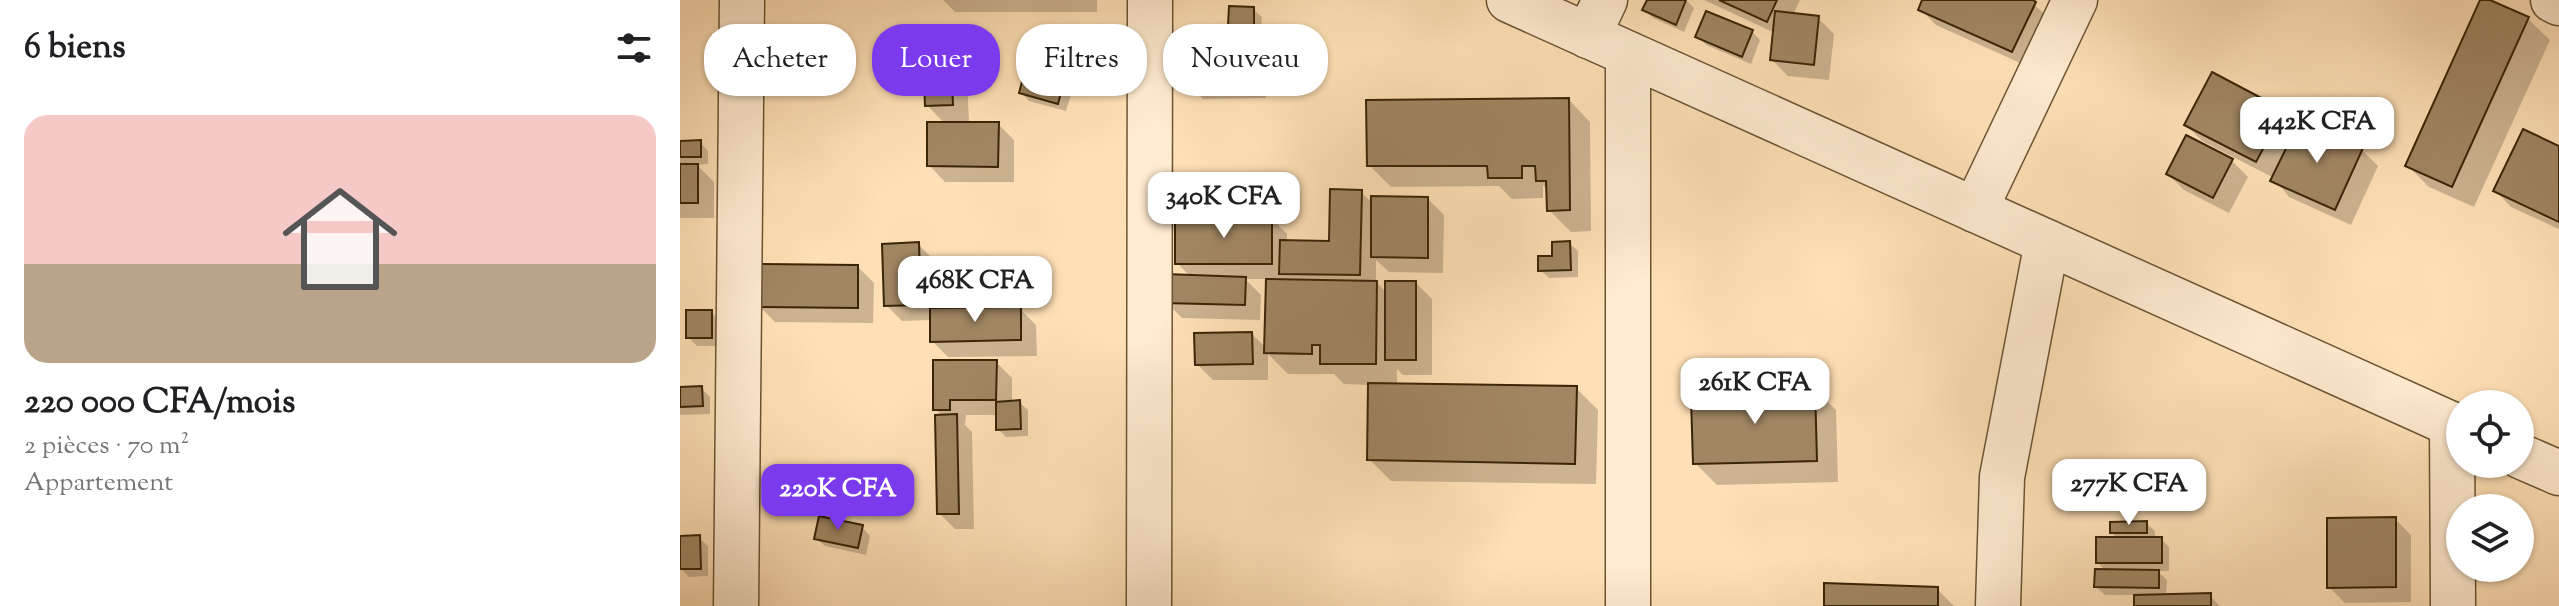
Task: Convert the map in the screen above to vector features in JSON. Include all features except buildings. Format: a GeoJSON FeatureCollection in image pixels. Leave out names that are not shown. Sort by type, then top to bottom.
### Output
{"type":"FeatureCollection","features":[{"type":"Feature","properties":{"kind":"street"},"geometry":{"type":"LineString","coordinates":[[736,606],[742,0]]}},
{"type":"Feature","properties":{"kind":"street"},"geometry":{"type":"LineString","coordinates":[[1149,606],[1150,0]]}},
{"type":"Feature","properties":{"kind":"street"},"geometry":{"type":"LineString","coordinates":[[1509,0],[1596,18],[1628,54],[2446,422]]}},
{"type":"Feature","properties":{"kind":"street"},"geometry":{"type":"LineString","coordinates":[[1975,210],[2075,0]]}},
{"type":"Feature","properties":{"kind":"street"},"geometry":{"type":"LineString","coordinates":[[2553,0],[2559,3]]}},
{"type":"Feature","properties":{"kind":"street"},"geometry":{"type":"LineString","coordinates":[[1628,54],[1628,606]]}},
{"type":"Feature","properties":{"kind":"street"},"geometry":{"type":"LineString","coordinates":[[1998,606],[2002,477],[2047,242]]}},
{"type":"Feature","properties":{"kind":"street"},"geometry":{"type":"LineString","coordinates":[[2534,462],[2559,473]]}},
{"type":"Feature","properties":{"kind":"street"},"geometry":{"type":"LineString","coordinates":[[2453,606],[2455,478]]}}]}
